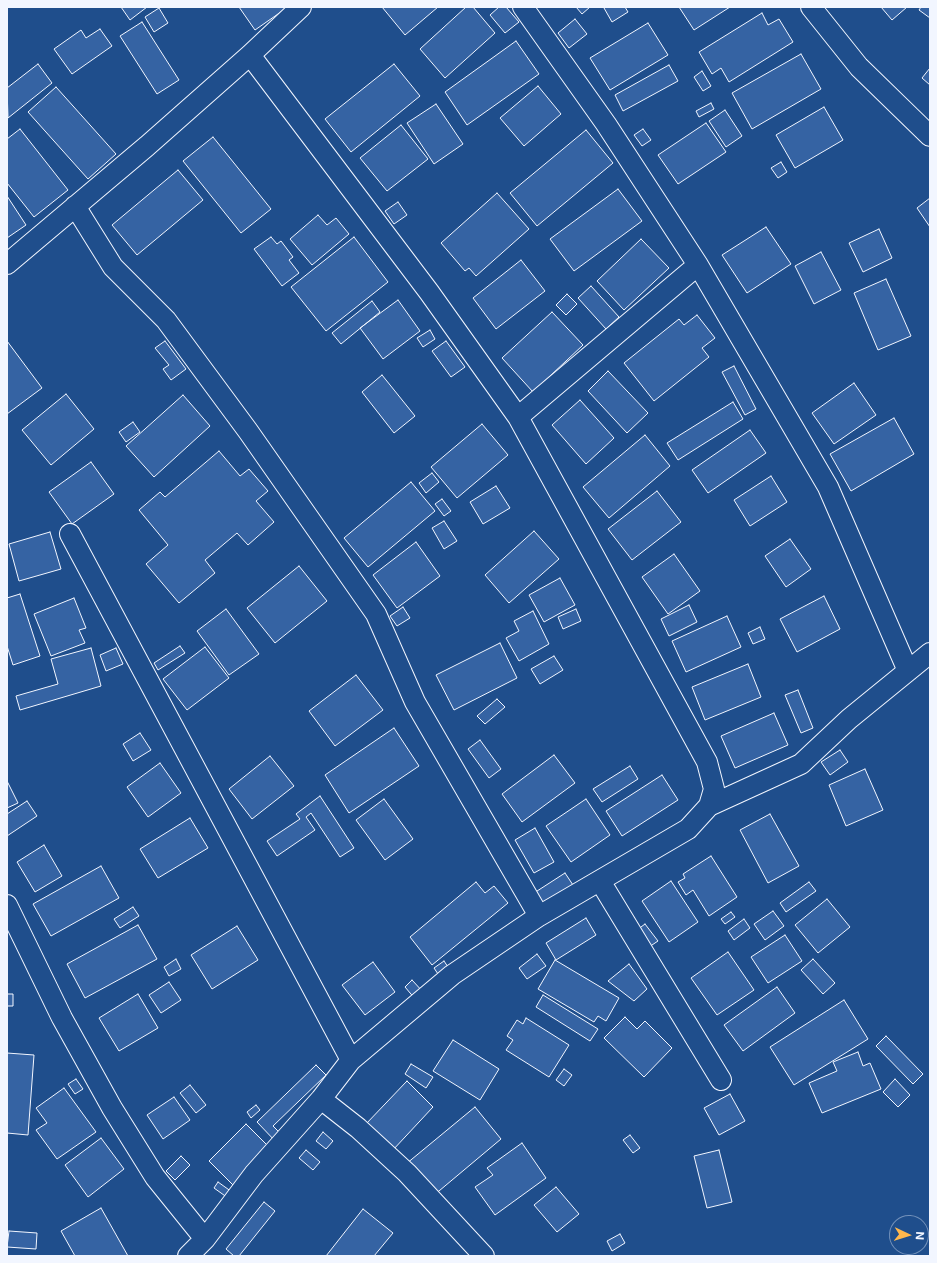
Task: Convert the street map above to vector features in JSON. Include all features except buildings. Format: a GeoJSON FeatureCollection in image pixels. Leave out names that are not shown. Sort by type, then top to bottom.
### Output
{"type":"FeatureCollection","features":[{"type":"Feature","properties":{"kind":"street"},"geometry":{"type":"LineString","coordinates":[[7,264],[148,146],[250,55],[301,7]]}},
{"type":"Feature","properties":{"kind":"street"},"geometry":{"type":"LineString","coordinates":[[523,7],[606,124],[698,266],[828,488],[908,671]]}},
{"type":"Feature","properties":{"kind":"street"},"geometry":{"type":"LineString","coordinates":[[811,7],[859,67],[930,136]]}},
{"type":"Feature","properties":{"kind":"street"},"geometry":{"type":"LineString","coordinates":[[250,55],[429,292],[518,417],[707,762],[714,789],[709,806]]}},
{"type":"Feature","properties":{"kind":"street"},"geometry":{"type":"LineString","coordinates":[[75,206],[113,267],[166,320],[244,425],[376,614],[415,702],[539,916]]}},
{"type":"Feature","properties":{"kind":"street"},"geometry":{"type":"LineString","coordinates":[[518,417],[698,266]]}},
{"type":"Feature","properties":{"kind":"street"},"geometry":{"type":"LineString","coordinates":[[70,534],[351,1060]]}},
{"type":"Feature","properties":{"kind":"street"},"geometry":{"type":"LineString","coordinates":[[188,1256],[205,1239],[254,1174],[321,1099],[351,1060],[452,976],[539,916],[688,829],[709,806],[801,764],[849,719],[930,653]]}},
{"type":"Feature","properties":{"kind":"street"},"geometry":{"type":"LineString","coordinates":[[600,881],[721,1080]]}},
{"type":"Feature","properties":{"kind":"street"},"geometry":{"type":"LineString","coordinates":[[7,905],[62,1018],[112,1108],[155,1177],[205,1239]]}},
{"type":"Feature","properties":{"kind":"street"},"geometry":{"type":"LineString","coordinates":[[321,1099],[358,1128],[408,1173],[484,1256]]}}]}
